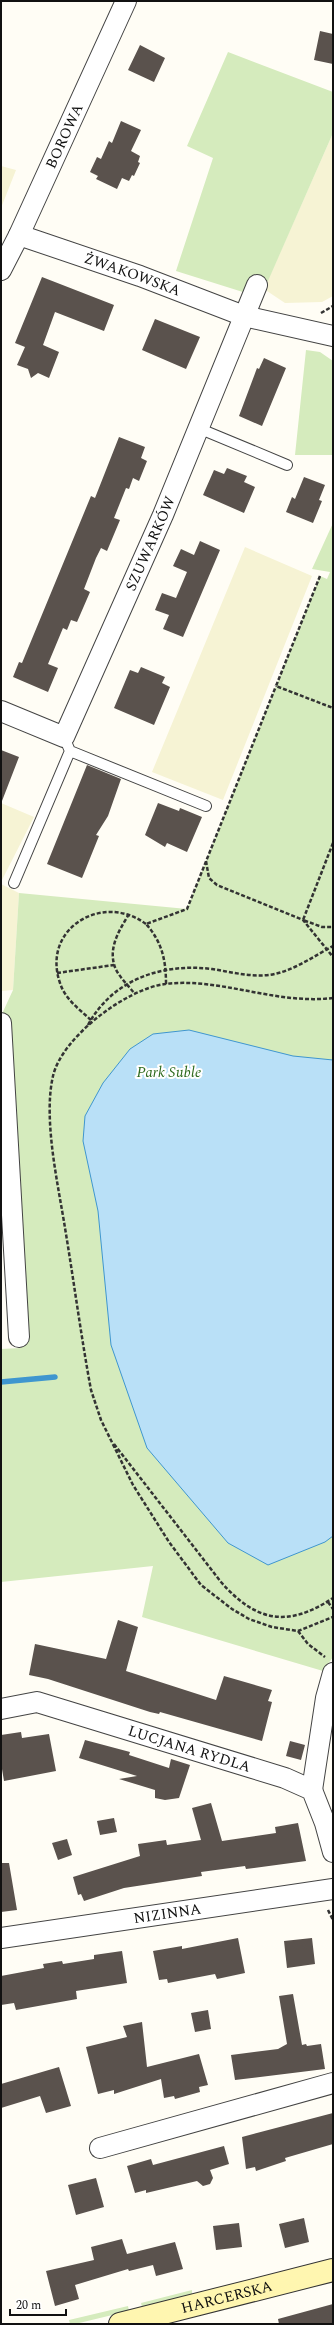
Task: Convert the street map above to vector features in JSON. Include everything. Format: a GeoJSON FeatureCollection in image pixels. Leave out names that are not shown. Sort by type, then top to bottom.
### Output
{"type":"FeatureCollection","features":[{"type":"Feature","properties":{"kind":"street","name":"BOROWA"},"geometry":{"type":"LineString","coordinates":[[1,270],[19,235],[126,1]]}},
{"type":"Feature","properties":{"kind":"street","name":"ŻWAKOWSKA"},"geometry":{"type":"LineString","coordinates":[[19,235],[140,276],[244,316],[333,336]]}},
{"type":"Feature","properties":{"kind":"street","name":"SZUWARKÓW"},"geometry":{"type":"LineString","coordinates":[[67,744],[257,285]]}},
{"type":"Feature","properties":{"kind":"street","name":"ŻWAKOWSKA"},"geometry":{"type":"LineString","coordinates":[[244,316],[333,323]]}},
{"type":"Feature","properties":{"kind":"street"},"geometry":{"type":"LineString","coordinates":[[1,711],[67,744]]}},
{"type":"Feature","properties":{"kind":"street"},"geometry":{"type":"LineString","coordinates":[[1,1023],[19,1337]]}},
{"type":"Feature","properties":{"kind":"street"},"geometry":{"type":"LineString","coordinates":[[331,1669],[312,1790],[325,1823],[333,1852]]}},
{"type":"Feature","properties":{"kind":"street","name":"LUCJANA RYDLA"},"geometry":{"type":"LineString","coordinates":[[1,1709],[37,1702],[285,1778],[312,1790]]}},
{"type":"Feature","properties":{"kind":"street","name":"NIZINNA"},"geometry":{"type":"LineString","coordinates":[[1,1938],[333,1889]]}},
{"type":"Feature","properties":{"kind":"street"},"geometry":{"type":"LineString","coordinates":[[100,2148],[333,2082]]}},
{"type":"Feature","properties":{"kind":"street","name":"HARCERSKA"},"geometry":{"type":"LineString","coordinates":[[120,2324],[333,2270]]}},
{"type":"Feature","properties":{"kind":"lane"},"geometry":{"type":"LineString","coordinates":[[198,428],[287,465]]}},
{"type":"Feature","properties":{"kind":"lane"},"geometry":{"type":"LineString","coordinates":[[14,883],[67,744],[206,806]]}},
{"type":"Feature","properties":{"kind":"path"},"geometry":{"type":"LineString","coordinates":[[146,924],[187,909],[320,576]]}},
{"type":"Feature","properties":{"kind":"path"},"geometry":{"type":"LineString","coordinates":[[276,686],[333,708]]}},
{"type":"Feature","properties":{"kind":"path"},"geometry":{"type":"LineString","coordinates":[[303,920],[333,843]]}},
{"type":"Feature","properties":{"kind":"path"},"geometry":{"type":"LineString","coordinates":[[206,860],[209,878],[217,885],[322,927],[333,927]]}},
{"type":"Feature","properties":{"kind":"path"},"geometry":{"type":"LineString","coordinates":[[91,1021],[65,994],[57,973],[57,953],[67,933],[82,918],[95,913],[119,911],[129,914],[146,924],[156,935],[161,945],[166,984]]}},
{"type":"Feature","properties":{"kind":"path"},"geometry":{"type":"LineString","coordinates":[[129,914],[117,934],[113,954],[114,965],[134,993]]}},
{"type":"Feature","properties":{"kind":"path"},"geometry":{"type":"LineString","coordinates":[[303,920],[333,957]]}},
{"type":"Feature","properties":{"kind":"path"},"geometry":{"type":"LineString","coordinates":[[333,946],[284,971],[272,975],[259,976],[184,966],[146,974],[126,983],[109,996],[91,1021],[70,1045],[53,1074],[49,1098],[59,1190],[91,1390],[101,1420],[133,1485],[169,1542],[200,1585],[214,1597],[249,1619],[272,1627],[298,1631],[333,1617]]}},
{"type":"Feature","properties":{"kind":"path"},"geometry":{"type":"LineString","coordinates":[[57,973],[114,965]]}},
{"type":"Feature","properties":{"kind":"path"},"geometry":{"type":"LineString","coordinates":[[91,1021],[134,993],[166,984],[188,983],[298,1000],[333,998]]}},
{"type":"Feature","properties":{"kind":"path"},"geometry":{"type":"LineString","coordinates":[[112,1441],[221,1582],[231,1593],[246,1605],[270,1616],[283,1618],[295,1617],[328,1602],[333,1598]]}},
{"type":"Feature","properties":{"kind":"path"},"geometry":{"type":"LineString","coordinates":[[328,1602],[333,1609]]}},
{"type":"Feature","properties":{"kind":"path"},"geometry":{"type":"LineString","coordinates":[[298,1631],[331,1669]]}},
{"type":"Feature","properties":{"kind":"shaded area"},"geometry":{"type":"Polygon","coordinates":[[[333,133],[333,296],[322,302],[285,303],[264,289],[333,133]]]}},
{"type":"Feature","properties":{"kind":"shaded area"},"geometry":{"type":"Polygon","coordinates":[[[1,166],[16,170],[1,208],[1,166]]]}},
{"type":"Feature","properties":{"kind":"shaded area"},"geometry":{"type":"Polygon","coordinates":[[[245,547],[312,576],[223,800],[152,772],[245,547]]]}},
{"type":"Feature","properties":{"kind":"shaded area"},"geometry":{"type":"Polygon","coordinates":[[[1,803],[34,817],[1,882],[1,803]]]}},
{"type":"Feature","properties":{"kind":"shaded area"},"geometry":{"type":"Polygon","coordinates":[[[1,884],[19,893],[13,990],[1,991],[1,884]]]}},
{"type":"Feature","properties":{"kind":"green space"},"geometry":{"type":"Polygon","coordinates":[[[228,52],[333,92],[333,133],[268,281],[251,280],[246,293],[176,271],[213,158],[187,146],[228,52]]]}},
{"type":"Feature","properties":{"kind":"green space"},"geometry":{"type":"Polygon","coordinates":[[[306,350],[320,352],[333,361],[333,455],[295,455],[306,350]]]}},
{"type":"Feature","properties":{"kind":"green space","name":"Park Suble"},"geometry":{"type":"Polygon","coordinates":[[[333,523],[333,1657],[323,1671],[142,1617],[153,1566],[1,1582],[1,1349],[21,1348],[1,1016],[13,990],[19,893],[187,909],[320,576],[327,579],[330,572],[312,569],[333,523]]]}},
{"type":"Feature","properties":{"kind":"green space"},"geometry":{"type":"Polygon","coordinates":[[[192,2290],[192,2294],[142,2307],[141,2303],[192,2290]]]}},
{"type":"Feature","properties":{"kind":"green space"},"geometry":{"type":"Polygon","coordinates":[[[128,2306],[129,2311],[70,2324],[69,2320],[128,2306]]]}},
{"type":"Feature","properties":{"kind":"water"},"geometry":{"type":"Polygon","coordinates":[[[189,1030],[293,1056],[333,1060],[333,1536],[325,1542],[268,1565],[228,1543],[147,1448],[111,1345],[98,1211],[83,1141],[85,1116],[103,1083],[130,1049],[153,1034],[189,1030]]]}},
{"type":"Feature","properties":{"kind":"building"},"geometry":{"type":"Polygon","coordinates":[[[320,31],[333,34],[333,64],[314,60],[320,31]]]}},
{"type":"Feature","properties":{"kind":"building"},"geometry":{"type":"Polygon","coordinates":[[[140,45],[165,58],[154,82],[128,70],[140,45]]]}},
{"type":"Feature","properties":{"kind":"building"},"geometry":{"type":"Polygon","coordinates":[[[121,121],[141,130],[131,151],[140,156],[138,162],[140,163],[134,176],[132,175],[129,181],[122,178],[117,189],[96,179],[98,176],[90,172],[97,157],[101,159],[109,141],[112,143],[121,121]]]}},
{"type":"Feature","properties":{"kind":"building"},"geometry":{"type":"Polygon","coordinates":[[[42,277],[114,305],[104,331],[55,312],[43,345],[59,352],[49,378],[38,373],[31,378],[28,369],[17,365],[25,347],[15,343],[42,277]]]}},
{"type":"Feature","properties":{"kind":"building"},"geometry":{"type":"Polygon","coordinates":[[[155,319],[200,337],[186,369],[142,350],[155,319]]]}},
{"type":"Feature","properties":{"kind":"building"},"geometry":{"type":"Polygon","coordinates":[[[264,358],[286,368],[262,426],[239,416],[257,368],[259,369],[264,358]]]}},
{"type":"Feature","properties":{"kind":"building"},"geometry":{"type":"Polygon","coordinates":[[[119,437],[145,447],[141,458],[147,461],[139,481],[133,478],[129,489],[126,488],[114,518],[120,520],[107,551],[101,548],[96,558],[84,589],[90,592],[77,622],[71,620],[67,630],[63,628],[48,664],[58,668],[48,692],[13,677],[19,662],[22,663],[91,496],[95,498],[119,437]]]}},
{"type":"Feature","properties":{"kind":"building"},"geometry":{"type":"Polygon","coordinates":[[[227,468],[247,476],[244,482],[255,487],[244,513],[203,495],[214,470],[224,474],[227,468]]]}},
{"type":"Feature","properties":{"kind":"building"},"geometry":{"type":"Polygon","coordinates":[[[304,477],[325,485],[319,500],[322,501],[313,523],[286,512],[292,497],[295,499],[304,477]]]}},
{"type":"Feature","properties":{"kind":"building"},"geometry":{"type":"Polygon","coordinates":[[[200,541],[220,550],[183,637],[163,629],[169,615],[155,610],[162,593],[176,598],[187,572],[173,566],[181,549],[194,555],[200,541]]]}},
{"type":"Feature","properties":{"kind":"building"},"geometry":{"type":"Polygon","coordinates":[[[141,667],[165,677],[162,683],[170,687],[154,725],[114,708],[130,670],[138,673],[141,667]]]}},
{"type":"Feature","properties":{"kind":"building"},"geometry":{"type":"Polygon","coordinates":[[[1,750],[19,757],[2,801],[1,800],[1,750]]]}},
{"type":"Feature","properties":{"kind":"building"},"geometry":{"type":"Polygon","coordinates":[[[87,765],[121,779],[108,816],[96,835],[99,836],[82,878],[47,864],[87,765]]]}},
{"type":"Feature","properties":{"kind":"building"},"geometry":{"type":"Polygon","coordinates":[[[158,803],[179,811],[180,808],[202,817],[187,852],[167,843],[165,847],[145,835],[158,803]]]}},
{"type":"Feature","properties":{"kind":"building"},"geometry":{"type":"Polygon","coordinates":[[[118,1620],[138,1627],[126,1671],[216,1700],[224,1676],[272,1690],[268,1701],[272,1702],[262,1741],[160,1712],[159,1714],[150,1712],[48,1679],[29,1675],[35,1644],[106,1659],[118,1620]]]}},
{"type":"Feature","properties":{"kind":"building"},"geometry":{"type":"Polygon","coordinates":[[[21,1732],[22,1738],[49,1734],[56,1771],[4,1781],[1,1763],[1,1735],[21,1732]]]}},
{"type":"Feature","properties":{"kind":"building"},"geometry":{"type":"Polygon","coordinates":[[[85,1740],[130,1752],[129,1755],[169,1768],[171,1759],[190,1765],[179,1798],[165,1800],[155,1798],[155,1790],[119,1779],[137,1776],[79,1758],[85,1740]]]}},
{"type":"Feature","properties":{"kind":"building"},"geometry":{"type":"Polygon","coordinates":[[[290,1741],[305,1745],[301,1760],[286,1756],[290,1741]]]}},
{"type":"Feature","properties":{"kind":"building"},"geometry":{"type":"Polygon","coordinates":[[[211,1803],[222,1841],[276,1833],[275,1827],[298,1823],[306,1861],[246,1869],[245,1866],[201,1872],[202,1876],[124,1888],[84,1901],[81,1894],[78,1895],[73,1877],[140,1856],[138,1844],[166,1840],[167,1845],[201,1840],[192,1808],[211,1803]]]}},
{"type":"Feature","properties":{"kind":"building"},"geometry":{"type":"Polygon","coordinates":[[[114,1818],[117,1832],[100,1835],[97,1821],[114,1818]]]}},
{"type":"Feature","properties":{"kind":"building"},"geometry":{"type":"Polygon","coordinates":[[[67,1839],[72,1855],[58,1860],[52,1843],[67,1839]]]}},
{"type":"Feature","properties":{"kind":"building"},"geometry":{"type":"Polygon","coordinates":[[[1,1863],[9,1863],[17,1910],[1,1912],[1,1863]]]}},
{"type":"Feature","properties":{"kind":"building"},"geometry":{"type":"Polygon","coordinates":[[[238,1938],[245,1973],[217,1979],[215,1974],[168,1983],[167,1979],[159,1980],[153,1951],[182,1946],[182,1949],[238,1938]]]}},
{"type":"Feature","properties":{"kind":"building"},"geometry":{"type":"Polygon","coordinates":[[[312,1938],[315,1964],[287,1968],[284,1941],[312,1938]]]}},
{"type":"Feature","properties":{"kind":"building"},"geometry":{"type":"Polygon","coordinates":[[[122,1951],[127,1983],[76,1991],[77,1999],[16,2010],[14,2003],[1,2005],[1,1976],[44,1968],[43,1964],[62,1961],[63,1964],[94,1959],[94,1955],[122,1951]]]}},
{"type":"Feature","properties":{"kind":"building"},"geometry":{"type":"Polygon","coordinates":[[[293,1994],[302,2045],[306,2044],[307,2046],[321,2044],[325,2069],[235,2080],[231,2055],[278,2049],[287,2044],[279,1996],[293,1994]]]}},
{"type":"Feature","properties":{"kind":"building"},"geometry":{"type":"Polygon","coordinates":[[[208,2010],[211,2029],[195,2032],[191,2013],[208,2010]]]}},
{"type":"Feature","properties":{"kind":"building"},"geometry":{"type":"Polygon","coordinates":[[[142,2022],[147,2067],[199,2054],[208,2085],[199,2087],[200,2092],[175,2099],[174,2096],[164,2098],[161,2079],[114,2094],[114,2090],[98,2094],[86,2047],[127,2037],[123,2026],[142,2022]]]}},
{"type":"Feature","properties":{"kind":"building"},"geometry":{"type":"Polygon","coordinates":[[[59,2067],[71,2106],[46,2113],[40,2096],[1,2108],[1,2084],[59,2067]]]}},
{"type":"Feature","properties":{"kind":"building"},"geometry":{"type":"Polygon","coordinates":[[[333,2113],[333,2144],[285,2158],[286,2161],[256,2171],[255,2167],[246,2169],[242,2137],[333,2113]]]}},
{"type":"Feature","properties":{"kind":"building"},"geometry":{"type":"Polygon","coordinates":[[[224,2146],[229,2164],[210,2170],[213,2178],[210,2184],[203,2186],[197,2181],[146,2193],[146,2190],[135,2193],[127,2166],[151,2159],[153,2165],[224,2146]]]}},
{"type":"Feature","properties":{"kind":"building"},"geometry":{"type":"Polygon","coordinates":[[[96,2178],[104,2207],[76,2215],[68,2185],[96,2178]]]}},
{"type":"Feature","properties":{"kind":"building"},"geometry":{"type":"Polygon","coordinates":[[[304,2218],[309,2242],[285,2248],[279,2224],[304,2218]]]}},
{"type":"Feature","properties":{"kind":"building"},"geometry":{"type":"Polygon","coordinates":[[[239,2223],[242,2247],[216,2250],[213,2226],[239,2223]]]}},
{"type":"Feature","properties":{"kind":"building"},"geometry":{"type":"Polygon","coordinates":[[[122,2239],[127,2254],[175,2242],[183,2269],[156,2276],[153,2265],[129,2271],[128,2269],[75,2285],[79,2299],[55,2306],[46,2271],[94,2260],[91,2247],[122,2239]]]}},
{"type":"Feature","properties":{"kind":"building"},"geometry":{"type":"Polygon","coordinates":[[[333,2304],[333,2324],[279,2324],[278,2319],[333,2304]]]}},
{"type":"Feature","properties":{"kind":"waterway"},"geometry":{"type":"LineString","coordinates":[[1,1382],[55,1377]]}}]}
